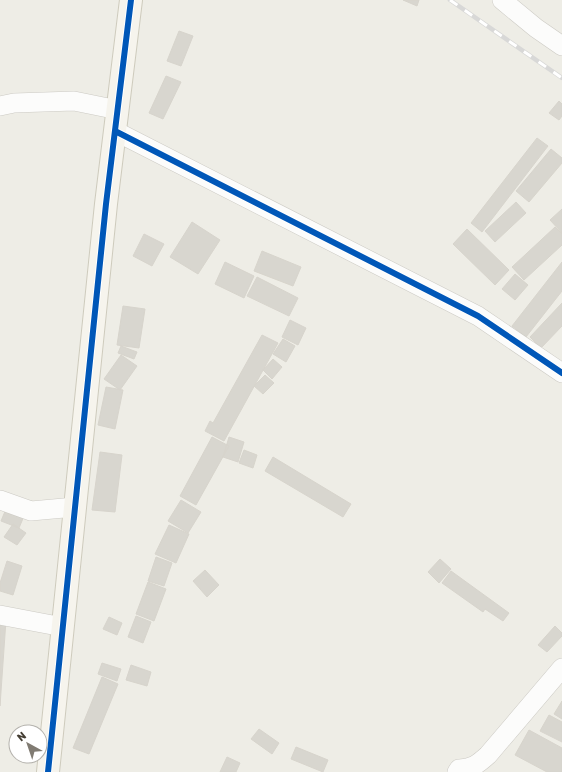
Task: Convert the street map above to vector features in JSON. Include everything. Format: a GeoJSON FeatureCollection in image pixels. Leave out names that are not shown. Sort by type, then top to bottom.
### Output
{"type":"FeatureCollection","features":[{"type":"Feature","properties":{"kind":"street"},"geometry":{"type":"LineString","coordinates":[[48,772],[106,204],[131,0]]}},
{"type":"Feature","properties":{"kind":"street"},"geometry":{"type":"LineString","coordinates":[[502,0],[536,28],[562,46]]}},
{"type":"Feature","properties":{"kind":"street"},"geometry":{"type":"LineString","coordinates":[[0,106],[14,103],[74,101],[118,110]]}},
{"type":"Feature","properties":{"kind":"street"},"geometry":{"type":"LineString","coordinates":[[115,131],[478,316],[562,373]]}},
{"type":"Feature","properties":{"kind":"street"},"geometry":{"type":"LineString","coordinates":[[0,500],[31,511],[75,507]]}},
{"type":"Feature","properties":{"kind":"street"},"geometry":{"type":"LineString","coordinates":[[0,614],[63,627]]}},
{"type":"Feature","properties":{"kind":"street"},"geometry":{"type":"LineString","coordinates":[[460,771],[475,766],[488,755],[562,668]]}},
{"type":"Feature","properties":{"kind":"building"},"geometry":{"type":"Polygon","coordinates":[[[403,0],[419,0],[417,6],[403,0]]]}},
{"type":"Feature","properties":{"kind":"building"},"geometry":{"type":"Polygon","coordinates":[[[179,31],[193,36],[181,66],[167,61],[179,31]]]}},
{"type":"Feature","properties":{"kind":"building"},"geometry":{"type":"Polygon","coordinates":[[[166,76],[181,82],[163,119],[149,113],[166,76]]]}},
{"type":"Feature","properties":{"kind":"building"},"geometry":{"type":"Polygon","coordinates":[[[559,101],[562,104],[562,116],[559,120],[549,113],[559,101]]]}},
{"type":"Feature","properties":{"kind":"building"},"geometry":{"type":"Polygon","coordinates":[[[537,138],[548,146],[482,232],[471,223],[537,138]]]}},
{"type":"Feature","properties":{"kind":"building"},"geometry":{"type":"Polygon","coordinates":[[[551,149],[562,158],[562,163],[529,202],[516,191],[551,149]]]}},
{"type":"Feature","properties":{"kind":"building"},"geometry":{"type":"Polygon","coordinates":[[[516,202],[526,213],[495,242],[485,231],[516,202]]]}},
{"type":"Feature","properties":{"kind":"building"},"geometry":{"type":"Polygon","coordinates":[[[562,209],[562,233],[550,220],[562,209]]]}},
{"type":"Feature","properties":{"kind":"building"},"geometry":{"type":"Polygon","coordinates":[[[192,222],[220,240],[198,274],[170,257],[192,222]]]}},
{"type":"Feature","properties":{"kind":"building"},"geometry":{"type":"Polygon","coordinates":[[[555,227],[562,234],[562,245],[524,280],[512,267],[555,227]]]}},
{"type":"Feature","properties":{"kind":"building"},"geometry":{"type":"Polygon","coordinates":[[[467,229],[509,270],[495,285],[453,244],[467,229]]]}},
{"type":"Feature","properties":{"kind":"building"},"geometry":{"type":"Polygon","coordinates":[[[144,234],[164,244],[152,266],[133,256],[144,234]]]}},
{"type":"Feature","properties":{"kind":"building"},"geometry":{"type":"Polygon","coordinates":[[[262,251],[301,267],[293,286],[254,271],[262,251]]]}},
{"type":"Feature","properties":{"kind":"building"},"geometry":{"type":"Polygon","coordinates":[[[225,262],[254,276],[244,298],[215,284],[225,262]]]}},
{"type":"Feature","properties":{"kind":"building"},"geometry":{"type":"Polygon","coordinates":[[[562,262],[562,291],[526,337],[512,326],[562,262]]]}},
{"type":"Feature","properties":{"kind":"building"},"geometry":{"type":"Polygon","coordinates":[[[515,274],[528,285],[515,300],[502,289],[515,274]]]}},
{"type":"Feature","properties":{"kind":"building"},"geometry":{"type":"Polygon","coordinates":[[[257,277],[298,298],[289,316],[247,296],[257,277]]]}},
{"type":"Feature","properties":{"kind":"building"},"geometry":{"type":"Polygon","coordinates":[[[562,303],[562,326],[541,348],[530,337],[562,303]]]}},
{"type":"Feature","properties":{"kind":"building"},"geometry":{"type":"Polygon","coordinates":[[[123,306],[145,309],[139,348],[117,345],[123,306]]]}},
{"type":"Feature","properties":{"kind":"building"},"geometry":{"type":"Polygon","coordinates":[[[290,320],[306,328],[298,345],[282,337],[290,320]]]}},
{"type":"Feature","properties":{"kind":"building"},"geometry":{"type":"Polygon","coordinates":[[[262,335],[278,343],[224,441],[205,431],[210,421],[213,423],[262,335]]]}},
{"type":"Feature","properties":{"kind":"building"},"geometry":{"type":"Polygon","coordinates":[[[283,339],[295,346],[286,362],[273,354],[283,339]]]}},
{"type":"Feature","properties":{"kind":"building"},"geometry":{"type":"Polygon","coordinates":[[[121,346],[137,352],[134,359],[118,353],[121,346]]]}},
{"type":"Feature","properties":{"kind":"building"},"geometry":{"type":"Polygon","coordinates":[[[121,355],[137,366],[120,390],[104,379],[121,355]]]}},
{"type":"Feature","properties":{"kind":"building"},"geometry":{"type":"Polygon","coordinates":[[[273,359],[282,367],[272,379],[263,370],[273,359]]]}},
{"type":"Feature","properties":{"kind":"building"},"geometry":{"type":"Polygon","coordinates":[[[265,375],[274,383],[263,394],[254,386],[265,375]]]}},
{"type":"Feature","properties":{"kind":"building"},"geometry":{"type":"Polygon","coordinates":[[[106,387],[123,390],[115,429],[98,425],[106,387]]]}},
{"type":"Feature","properties":{"kind":"building"},"geometry":{"type":"Polygon","coordinates":[[[212,437],[229,446],[196,505],[180,496],[212,437]]]}},
{"type":"Feature","properties":{"kind":"building"},"geometry":{"type":"Polygon","coordinates":[[[229,437],[244,442],[238,462],[223,457],[229,437]]]}},
{"type":"Feature","properties":{"kind":"building"},"geometry":{"type":"Polygon","coordinates":[[[244,450],[257,455],[253,468],[239,463],[244,450]]]}},
{"type":"Feature","properties":{"kind":"building"},"geometry":{"type":"Polygon","coordinates":[[[100,452],[122,455],[115,512],[92,510],[100,452]]]}},
{"type":"Feature","properties":{"kind":"building"},"geometry":{"type":"Polygon","coordinates":[[[273,457],[351,504],[343,517],[265,471],[273,457]]]}},
{"type":"Feature","properties":{"kind":"building"},"geometry":{"type":"Polygon","coordinates":[[[181,500],[201,512],[188,533],[168,521],[181,500]]]}},
{"type":"Feature","properties":{"kind":"building"},"geometry":{"type":"Polygon","coordinates":[[[6,509],[24,516],[19,528],[1,521],[6,509]]]}},
{"type":"Feature","properties":{"kind":"building"},"geometry":{"type":"Polygon","coordinates":[[[13,524],[26,533],[17,545],[4,537],[13,524]]]}},
{"type":"Feature","properties":{"kind":"building"},"geometry":{"type":"Polygon","coordinates":[[[169,525],[189,534],[176,563],[155,554],[169,525]]]}},
{"type":"Feature","properties":{"kind":"building"},"geometry":{"type":"Polygon","coordinates":[[[156,557],[172,563],[164,586],[148,581],[156,557]]]}},
{"type":"Feature","properties":{"kind":"building"},"geometry":{"type":"Polygon","coordinates":[[[440,559],[451,569],[439,583],[428,572],[440,559]]]}},
{"type":"Feature","properties":{"kind":"building"},"geometry":{"type":"Polygon","coordinates":[[[7,561],[22,566],[13,595],[0,591],[0,583],[7,561]]]}},
{"type":"Feature","properties":{"kind":"building"},"geometry":{"type":"Polygon","coordinates":[[[205,570],[219,585],[207,597],[193,581],[205,570]]]}},
{"type":"Feature","properties":{"kind":"building"},"geometry":{"type":"Polygon","coordinates":[[[451,571],[509,613],[503,621],[485,609],[483,612],[442,583],[451,571]]]}},
{"type":"Feature","properties":{"kind":"building"},"geometry":{"type":"Polygon","coordinates":[[[148,582],[166,589],[154,621],[136,614],[148,582]]]}},
{"type":"Feature","properties":{"kind":"building"},"geometry":{"type":"Polygon","coordinates":[[[136,616],[151,622],[143,643],[128,637],[136,616]]]}},
{"type":"Feature","properties":{"kind":"building"},"geometry":{"type":"Polygon","coordinates":[[[109,617],[122,623],[117,635],[103,629],[109,617]]]}},
{"type":"Feature","properties":{"kind":"building"},"geometry":{"type":"Polygon","coordinates":[[[0,620],[6,620],[0,706],[0,620]]]}},
{"type":"Feature","properties":{"kind":"building"},"geometry":{"type":"Polygon","coordinates":[[[555,626],[562,633],[562,636],[547,652],[538,645],[555,626]]]}},
{"type":"Feature","properties":{"kind":"building"},"geometry":{"type":"Polygon","coordinates":[[[102,663],[121,669],[117,681],[98,674],[102,663]]]}},
{"type":"Feature","properties":{"kind":"building"},"geometry":{"type":"Polygon","coordinates":[[[131,665],[151,672],[147,686],[126,680],[131,665]]]}},
{"type":"Feature","properties":{"kind":"building"},"geometry":{"type":"Polygon","coordinates":[[[102,677],[118,684],[89,754],[73,748],[102,677]]]}},
{"type":"Feature","properties":{"kind":"building"},"geometry":{"type":"Polygon","coordinates":[[[562,701],[562,719],[554,714],[562,701]]]}},
{"type":"Feature","properties":{"kind":"building"},"geometry":{"type":"Polygon","coordinates":[[[549,715],[562,722],[562,742],[540,731],[549,715]]]}},
{"type":"Feature","properties":{"kind":"building"},"geometry":{"type":"Polygon","coordinates":[[[259,729],[279,743],[272,754],[251,739],[259,729]]]}},
{"type":"Feature","properties":{"kind":"building"},"geometry":{"type":"Polygon","coordinates":[[[529,730],[562,748],[562,772],[547,772],[515,755],[529,730]]]}},
{"type":"Feature","properties":{"kind":"building"},"geometry":{"type":"Polygon","coordinates":[[[296,747],[328,760],[323,772],[291,759],[296,747]]]}},
{"type":"Feature","properties":{"kind":"building"},"geometry":{"type":"Polygon","coordinates":[[[227,757],[240,763],[236,772],[220,772],[227,757]]]}},
{"type":"Feature","properties":{"kind":"railway"},"geometry":{"type":"LineString","coordinates":[[450,0],[562,78]]}},
{"type":"Feature","properties":{"kind":"cycle path"},"geometry":{"type":"LineString","coordinates":[[48,772],[106,204],[131,0]]}},
{"type":"Feature","properties":{"kind":"cycle path"},"geometry":{"type":"LineString","coordinates":[[115,131],[478,316],[562,373]]}}]}
